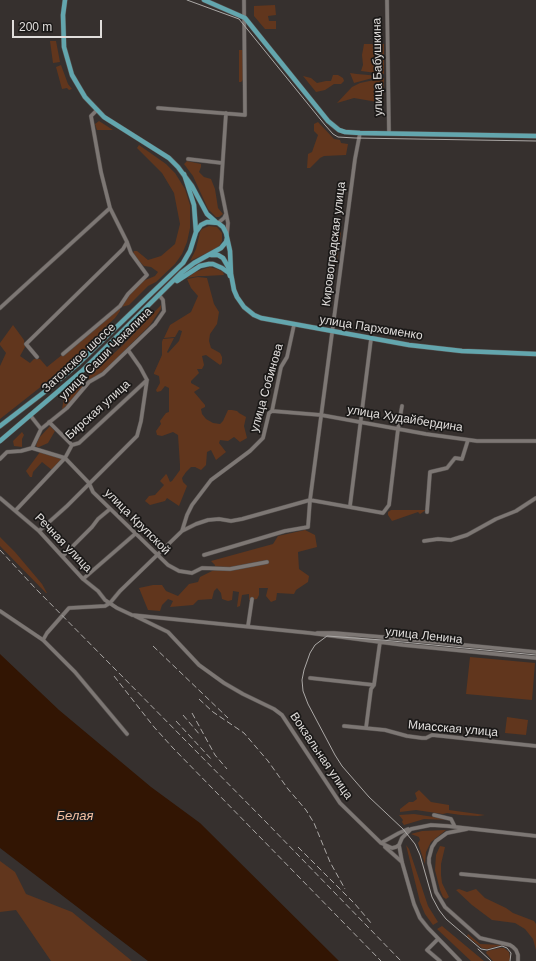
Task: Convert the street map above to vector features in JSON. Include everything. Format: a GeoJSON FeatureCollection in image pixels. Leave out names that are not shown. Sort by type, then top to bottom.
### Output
{"type":"FeatureCollection","features":[{"type":"Feature","properties":{"kind":"main road"},"geometry":{"type":"LineString","coordinates":[[65,0],[63,33],[68,62],[72,75],[85,97],[104,117],[169,158],[184,174],[207,214],[223,227],[227,236],[226,242],[221,248],[188,267],[168,286]]}},
{"type":"Feature","properties":{"kind":"main road"},"geometry":{"type":"LineString","coordinates":[[204,0],[245,18],[328,121],[339,130],[360,133],[536,136]]}},
{"type":"Feature","properties":{"kind":"main road"},"geometry":{"type":"LineString","coordinates":[[184,174],[194,205],[196,232]]}},
{"type":"Feature","properties":{"kind":"main road"},"geometry":{"type":"LineString","coordinates":[[196,232],[201,225],[205,223],[213,221],[218,223]]}},
{"type":"Feature","properties":{"kind":"main road","name":"Затонское шоссе"},"geometry":{"type":"LineString","coordinates":[[0,426],[78,364],[178,269],[192,246],[196,232]]}},
{"type":"Feature","properties":{"kind":"main road","name":"улица Пархоменко"},"geometry":{"type":"LineString","coordinates":[[227,236],[231,257],[232,284],[239,300],[248,311],[261,318],[371,340],[408,345],[462,351],[536,354]]}},
{"type":"Feature","properties":{"kind":"main road","name":"улица Пархоменко"},"geometry":{"type":"LineString","coordinates":[[207,256],[218,255],[223,258],[231,274]]}},
{"type":"Feature","properties":{"kind":"main road"},"geometry":{"type":"LineString","coordinates":[[168,286],[196,269],[209,264],[219,266],[226,270],[229,273],[232,284]]}},
{"type":"Feature","properties":{"kind":"main road","name":"Затонское шоссе"},"geometry":{"type":"LineString","coordinates":[[0,441],[82,371],[168,286]]}},
{"type":"Feature","properties":{"kind":"street"},"geometry":{"type":"LineString","coordinates":[[158,108],[245,115],[244,0]]}},
{"type":"Feature","properties":{"kind":"street","name":"улица Бабушкина"},"geometry":{"type":"LineString","coordinates":[[387,0],[389,133]]}},
{"type":"Feature","properties":{"kind":"street"},"geometry":{"type":"LineString","coordinates":[[63,354],[120,306],[128,294],[147,274],[131,252],[110,208],[101,172],[91,116],[97,110]]}},
{"type":"Feature","properties":{"kind":"street"},"geometry":{"type":"LineString","coordinates":[[226,113],[221,188],[228,223],[227,236]]}},
{"type":"Feature","properties":{"kind":"street","name":"Кировоградская улица"},"geometry":{"type":"LineString","coordinates":[[204,554],[285,531],[308,527],[321,415],[360,133]]}},
{"type":"Feature","properties":{"kind":"street"},"geometry":{"type":"LineString","coordinates":[[188,159],[222,163]]}},
{"type":"Feature","properties":{"kind":"street"},"geometry":{"type":"LineString","coordinates":[[0,308],[110,208]]}},
{"type":"Feature","properties":{"kind":"street"},"geometry":{"type":"LineString","coordinates":[[218,223],[226,214]]}},
{"type":"Feature","properties":{"kind":"street"},"geometry":{"type":"LineString","coordinates":[[37,357],[26,344],[123,249],[127,242]]}},
{"type":"Feature","properties":{"kind":"street","name":"улица Саши Чекалина"},"geometry":{"type":"LineString","coordinates":[[41,429],[67,408],[90,382],[103,374],[155,324],[164,311],[163,300],[159,294]]}},
{"type":"Feature","properties":{"kind":"street","name":"улица Собинова"},"geometry":{"type":"LineString","coordinates":[[182,531],[192,505],[211,480],[250,451],[263,438],[268,413],[272,411],[281,367],[287,357],[294,325]]}},
{"type":"Feature","properties":{"kind":"street"},"geometry":{"type":"LineString","coordinates":[[350,506],[371,340]]}},
{"type":"Feature","properties":{"kind":"street"},"geometry":{"type":"LineString","coordinates":[[39,531],[67,506],[136,436],[142,421],[147,380],[128,350]]}},
{"type":"Feature","properties":{"kind":"street","name":"Бирская улица"},"geometry":{"type":"LineString","coordinates":[[16,510],[65,458],[72,445],[79,442],[147,380]]}},
{"type":"Feature","properties":{"kind":"street"},"geometry":{"type":"LineString","coordinates":[[43,640],[47,633],[70,608],[105,606],[110,603],[156,555],[182,531],[196,524],[208,520],[242,519],[310,500],[384,513],[389,505],[402,406]]}},
{"type":"Feature","properties":{"kind":"street","name":"улица Худайбердина"},"geometry":{"type":"LineString","coordinates":[[272,411],[321,415],[468,440],[536,441]]}},
{"type":"Feature","properties":{"kind":"street"},"geometry":{"type":"LineString","coordinates":[[0,459],[7,452],[32,448],[41,429],[30,415]]}},
{"type":"Feature","properties":{"kind":"street"},"geometry":{"type":"LineString","coordinates":[[49,422],[72,445]]}},
{"type":"Feature","properties":{"kind":"street"},"geometry":{"type":"LineString","coordinates":[[427,512],[430,472],[447,468],[455,458],[462,459],[468,440]]}},
{"type":"Feature","properties":{"kind":"street","name":"улица Крупской"},"geometry":{"type":"LineString","coordinates":[[32,448],[65,458],[89,483],[93,492],[134,534],[168,565],[179,571],[192,573],[202,568],[230,568],[267,562]]}},
{"type":"Feature","properties":{"kind":"street","name":"Речная улица"},"geometry":{"type":"LineString","coordinates":[[0,498],[39,531],[83,579],[110,603]]}},
{"type":"Feature","properties":{"kind":"street"},"geometry":{"type":"LineString","coordinates":[[424,541],[438,539],[451,540],[473,532],[482,526],[516,511],[536,498]]}},
{"type":"Feature","properties":{"kind":"street"},"geometry":{"type":"LineString","coordinates":[[62,556],[92,528],[98,519],[110,509]]}},
{"type":"Feature","properties":{"kind":"street"},"geometry":{"type":"LineString","coordinates":[[83,579],[134,534]]}},
{"type":"Feature","properties":{"kind":"street"},"geometry":{"type":"LineString","coordinates":[[249,624],[252,599]]}},
{"type":"Feature","properties":{"kind":"street","name":"улица Ленина"},"geometry":{"type":"LineString","coordinates":[[110,603],[132,615],[249,624],[380,642],[536,658]]}},
{"type":"Feature","properties":{"kind":"street"},"geometry":{"type":"LineString","coordinates":[[0,611],[43,640],[75,672],[127,734]]}},
{"type":"Feature","properties":{"kind":"street","name":"Вокзальная улица"},"geometry":{"type":"LineString","coordinates":[[132,615],[168,632],[199,665],[243,694],[274,709],[282,715],[340,802],[402,862]]}},
{"type":"Feature","properties":{"kind":"street","name":"улица Ленина"},"geometry":{"type":"LineString","coordinates":[[310,633],[331,632],[536,652]]}},
{"type":"Feature","properties":{"kind":"street"},"geometry":{"type":"LineString","coordinates":[[366,728],[380,642]]}},
{"type":"Feature","properties":{"kind":"street"},"geometry":{"type":"LineString","coordinates":[[503,649],[503,655]]}},
{"type":"Feature","properties":{"kind":"street"},"geometry":{"type":"LineString","coordinates":[[310,678],[374,685]]}},
{"type":"Feature","properties":{"kind":"street","name":"Миасская улица"},"geometry":{"type":"LineString","coordinates":[[344,726],[385,730],[407,736],[422,738],[432,735],[536,746]]}},
{"type":"Feature","properties":{"kind":"street"},"geometry":{"type":"LineString","coordinates":[[434,815],[451,819],[455,827]]}},
{"type":"Feature","properties":{"kind":"street"},"geometry":{"type":"LineString","coordinates":[[381,843],[399,833],[411,829],[431,826],[467,828],[536,836]]}},
{"type":"Feature","properties":{"kind":"street"},"geometry":{"type":"LineString","coordinates":[[467,828],[447,833],[432,847],[429,863],[436,892],[445,907],[480,938],[510,944],[516,950],[518,961]]}},
{"type":"Feature","properties":{"kind":"street"},"geometry":{"type":"LineString","coordinates":[[411,829],[402,838],[399,845],[402,862],[414,904],[420,918],[460,961]]}},
{"type":"Feature","properties":{"kind":"street"},"geometry":{"type":"LineString","coordinates":[[381,843],[392,848],[399,845]]}},
{"type":"Feature","properties":{"kind":"street"},"geometry":{"type":"LineString","coordinates":[[461,874],[536,881]]}},
{"type":"Feature","properties":{"kind":"street"},"geometry":{"type":"LineString","coordinates":[[438,939],[428,950],[440,961]]}},
{"type":"Feature","properties":{"kind":"shaded area"},"geometry":{"type":"Polygon","coordinates":[[[275,5],[276,15],[268,16],[269,21],[276,21],[276,29],[265,29],[254,16],[254,6],[275,5]]]}},
{"type":"Feature","properties":{"kind":"shaded area"},"geometry":{"type":"Polygon","coordinates":[[[50,41],[56,41],[60,62],[53,63],[50,41]]]}},
{"type":"Feature","properties":{"kind":"shaded area"},"geometry":{"type":"Polygon","coordinates":[[[364,44],[384,44],[384,74],[361,71],[363,65],[362,55],[364,44]]]}},
{"type":"Feature","properties":{"kind":"shaded area"},"geometry":{"type":"Polygon","coordinates":[[[239,50],[243,50],[243,80],[241,82],[239,82],[239,50]]]}},
{"type":"Feature","properties":{"kind":"shaded area"},"geometry":{"type":"Polygon","coordinates":[[[61,65],[68,84],[72,89],[62,89],[56,67],[61,65]]]}},
{"type":"Feature","properties":{"kind":"shaded area"},"geometry":{"type":"Polygon","coordinates":[[[350,73],[357,74],[380,76],[354,83],[350,73]]]}},
{"type":"Feature","properties":{"kind":"shaded area"},"geometry":{"type":"Polygon","coordinates":[[[333,75],[338,75],[343,78],[344,81],[341,84],[334,84],[325,90],[316,92],[303,76],[311,78],[317,83],[331,81],[333,75]]]}},
{"type":"Feature","properties":{"kind":"shaded area"},"geometry":{"type":"Polygon","coordinates":[[[384,78],[383,103],[354,98],[337,103],[352,87],[360,83],[384,78]]]}},
{"type":"Feature","properties":{"kind":"shaded area"},"geometry":{"type":"Polygon","coordinates":[[[99,121],[113,130],[97,130],[95,124],[99,121]]]}},
{"type":"Feature","properties":{"kind":"shaded area"},"geometry":{"type":"Polygon","coordinates":[[[318,122],[334,139],[340,140],[341,143],[348,144],[346,155],[324,156],[310,168],[307,168],[308,154],[312,152],[318,135],[314,131],[314,124],[318,122]]]}},
{"type":"Feature","properties":{"kind":"shaded area"},"geometry":{"type":"Polygon","coordinates":[[[139,145],[166,164],[175,173],[185,189],[190,205],[190,228],[187,242],[182,254],[175,264],[156,282],[148,286],[129,305],[121,307],[129,294],[143,281],[155,276],[158,272],[151,267],[144,266],[133,253],[134,251],[137,251],[148,260],[161,256],[175,244],[180,224],[174,193],[162,173],[137,148],[139,145]]]}},
{"type":"Feature","properties":{"kind":"shaded area"},"geometry":{"type":"Polygon","coordinates":[[[187,161],[201,164],[199,172],[204,177],[211,179],[215,189],[218,208],[223,214],[219,217],[216,217],[208,209],[193,176],[184,164],[187,161]]]}},
{"type":"Feature","properties":{"kind":"shaded area"},"geometry":{"type":"Polygon","coordinates":[[[209,226],[217,227],[222,233],[222,241],[220,245],[217,248],[190,261],[196,249],[200,232],[202,229],[209,226]]]}},
{"type":"Feature","properties":{"kind":"shaded area"},"geometry":{"type":"Polygon","coordinates":[[[335,231],[341,232],[337,260],[333,259],[334,256],[332,256],[335,231]]]}},
{"type":"Feature","properties":{"kind":"shaded area"},"geometry":{"type":"Polygon","coordinates":[[[333,262],[336,263],[333,284],[328,283],[330,266],[332,266],[333,262]]]}},
{"type":"Feature","properties":{"kind":"shaded area"},"geometry":{"type":"Polygon","coordinates":[[[210,267],[223,272],[224,275],[187,278],[195,272],[210,267]]]}},
{"type":"Feature","properties":{"kind":"shaded area"},"geometry":{"type":"Polygon","coordinates":[[[198,277],[207,278],[214,304],[219,312],[217,324],[210,334],[209,341],[211,348],[220,353],[222,363],[220,365],[206,355],[202,356],[204,365],[202,369],[197,369],[199,373],[191,381],[191,383],[200,388],[194,392],[205,405],[205,407],[201,409],[202,414],[206,419],[213,423],[220,424],[228,410],[237,411],[246,417],[244,426],[247,438],[240,442],[234,437],[228,441],[220,440],[219,443],[226,452],[216,460],[211,450],[207,452],[206,465],[201,470],[191,467],[186,472],[182,478],[183,482],[187,486],[179,506],[167,498],[165,501],[150,505],[145,501],[149,496],[155,495],[164,485],[160,481],[166,474],[170,482],[180,470],[178,435],[173,432],[162,436],[157,435],[156,431],[161,424],[160,421],[166,413],[169,412],[169,388],[165,386],[161,391],[157,392],[156,390],[160,383],[159,376],[154,373],[162,355],[163,339],[174,338],[167,352],[168,353],[179,341],[182,331],[179,330],[175,337],[164,338],[170,325],[191,312],[198,296],[191,288],[187,279],[198,277]]]}},
{"type":"Feature","properties":{"kind":"shaded area"},"geometry":{"type":"Polygon","coordinates":[[[161,305],[161,309],[150,325],[102,373],[89,380],[87,378],[123,345],[161,305]]]}},
{"type":"Feature","properties":{"kind":"shaded area"},"geometry":{"type":"Polygon","coordinates":[[[120,308],[120,311],[115,318],[99,333],[96,340],[80,356],[0,419],[0,366],[6,353],[0,343],[13,325],[24,340],[25,347],[20,356],[30,363],[34,359],[40,359],[47,367],[120,308]]]}},
{"type":"Feature","properties":{"kind":"shaded area"},"geometry":{"type":"Polygon","coordinates":[[[81,384],[84,386],[66,407],[62,409],[64,398],[81,384]]]}},
{"type":"Feature","properties":{"kind":"shaded area"},"geometry":{"type":"Polygon","coordinates":[[[50,426],[55,431],[48,443],[37,447],[36,445],[39,438],[50,426]]]}},
{"type":"Feature","properties":{"kind":"shaded area"},"geometry":{"type":"Polygon","coordinates":[[[22,432],[24,435],[22,439],[22,447],[14,446],[13,441],[22,432]]]}},
{"type":"Feature","properties":{"kind":"shaded area"},"geometry":{"type":"Polygon","coordinates":[[[40,452],[63,458],[52,470],[42,462],[33,472],[32,477],[30,477],[26,471],[40,452]]]}},
{"type":"Feature","properties":{"kind":"shaded area"},"geometry":{"type":"Polygon","coordinates":[[[391,510],[426,510],[420,514],[418,512],[392,521],[388,515],[388,512],[391,510]]]}},
{"type":"Feature","properties":{"kind":"shaded area"},"geometry":{"type":"Polygon","coordinates":[[[305,530],[315,535],[317,547],[298,552],[299,569],[309,576],[308,582],[296,590],[294,594],[277,593],[276,600],[271,602],[266,596],[268,588],[259,588],[259,595],[257,599],[249,600],[249,594],[242,595],[240,606],[237,607],[239,592],[233,591],[232,600],[228,601],[222,599],[221,593],[217,588],[214,591],[212,599],[198,600],[193,605],[170,607],[173,601],[168,599],[162,605],[160,611],[148,610],[139,588],[162,585],[166,591],[178,596],[189,584],[198,582],[200,577],[214,570],[215,565],[211,561],[273,544],[278,536],[305,530]]]}},
{"type":"Feature","properties":{"kind":"shaded area"},"geometry":{"type":"Polygon","coordinates":[[[0,537],[42,584],[47,593],[0,546],[0,537]]]}},
{"type":"Feature","properties":{"kind":"shaded area"},"geometry":{"type":"Polygon","coordinates":[[[470,657],[535,663],[532,700],[466,694],[470,657]]]}},
{"type":"Feature","properties":{"kind":"shaded area"},"geometry":{"type":"Polygon","coordinates":[[[507,717],[528,720],[526,735],[505,733],[507,717]]]}},
{"type":"Feature","properties":{"kind":"shaded area"},"geometry":{"type":"Polygon","coordinates":[[[419,790],[431,802],[449,805],[449,810],[485,815],[443,814],[416,810],[400,812],[400,809],[409,802],[413,802],[417,799],[415,793],[419,790]]]}},
{"type":"Feature","properties":{"kind":"shaded area"},"geometry":{"type":"Polygon","coordinates":[[[414,814],[450,820],[424,819],[404,825],[402,822],[403,820],[399,815],[414,814]]]}},
{"type":"Feature","properties":{"kind":"shaded area"},"geometry":{"type":"Polygon","coordinates":[[[446,830],[431,842],[426,852],[425,864],[418,843],[420,840],[419,837],[411,834],[422,831],[446,830]]]}},
{"type":"Feature","properties":{"kind":"shaded area"},"geometry":{"type":"Polygon","coordinates":[[[406,845],[409,849],[428,906],[438,922],[433,925],[425,914],[420,902],[406,845]]]}},
{"type":"Feature","properties":{"kind":"shaded area"},"geometry":{"type":"Polygon","coordinates":[[[440,846],[445,847],[441,864],[441,875],[442,883],[449,897],[446,899],[443,897],[440,890],[435,870],[436,855],[440,846]]]}},
{"type":"Feature","properties":{"kind":"shaded area"},"geometry":{"type":"Polygon","coordinates":[[[0,861],[15,872],[26,894],[72,912],[132,961],[51,961],[16,910],[0,912],[0,861]]]}},
{"type":"Feature","properties":{"kind":"shaded area"},"geometry":{"type":"Polygon","coordinates":[[[459,889],[467,892],[476,889],[485,898],[513,913],[534,921],[536,924],[536,950],[533,939],[525,929],[515,923],[492,920],[472,905],[456,890],[459,889]]]}},
{"type":"Feature","properties":{"kind":"shaded area"},"geometry":{"type":"Polygon","coordinates":[[[442,926],[484,961],[471,961],[437,929],[442,926]]]}},
{"type":"Feature","properties":{"kind":"shaded area"},"geometry":{"type":"Polygon","coordinates":[[[468,934],[480,944],[502,945],[487,949],[482,948],[467,936],[468,934]]]}},
{"type":"Feature","properties":{"kind":"shaded area"},"geometry":{"type":"Polygon","coordinates":[[[504,948],[509,952],[509,961],[493,961],[486,953],[487,951],[504,948]]]}},
{"type":"Feature","properties":{"kind":"water","name":"Белая"},"geometry":{"type":"Polygon","coordinates":[[[0,654],[59,710],[151,787],[200,823],[339,961],[148,961],[0,848],[0,654]]]}},
{"type":"Feature","properties":{"kind":"tram line"},"geometry":{"type":"LineString","coordinates":[[187,0],[239,19],[325,125],[338,137],[536,141]]}},
{"type":"Feature","properties":{"kind":"tram line"},"geometry":{"type":"LineString","coordinates":[[510,961],[511,953],[507,948],[502,946],[487,950],[481,949],[446,919],[439,910],[432,897],[420,855],[415,844],[403,829],[369,797],[342,766],[308,704],[303,691],[302,680],[310,653],[315,645],[327,636],[536,655]]}},
{"type":"Feature","properties":{"kind":"tram line"},"geometry":{"type":"LineString","coordinates":[[478,949],[491,961]]}},
{"type":"Feature","properties":{"kind":"railway"},"geometry":{"type":"LineString","coordinates":[[0,550],[35,588],[401,961]]}},
{"type":"Feature","properties":{"kind":"railway"},"geometry":{"type":"LineString","coordinates":[[153,646],[228,718]]}},
{"type":"Feature","properties":{"kind":"railway"},"geometry":{"type":"LineString","coordinates":[[114,676],[154,727],[173,748],[381,961]]}},
{"type":"Feature","properties":{"kind":"railway"},"geometry":{"type":"LineString","coordinates":[[199,699],[213,712],[244,733],[306,810],[314,823],[330,862],[345,889]]}},
{"type":"Feature","properties":{"kind":"railway"},"geometry":{"type":"LineString","coordinates":[[192,713],[215,755],[227,769]]}},
{"type":"Feature","properties":{"kind":"railway"},"geometry":{"type":"LineString","coordinates":[[183,715],[200,735]]}},
{"type":"Feature","properties":{"kind":"railway"},"geometry":{"type":"LineString","coordinates":[[176,721],[212,760]]}},
{"type":"Feature","properties":{"kind":"railway"},"geometry":{"type":"LineString","coordinates":[[298,847],[355,904],[371,923]]}}]}
